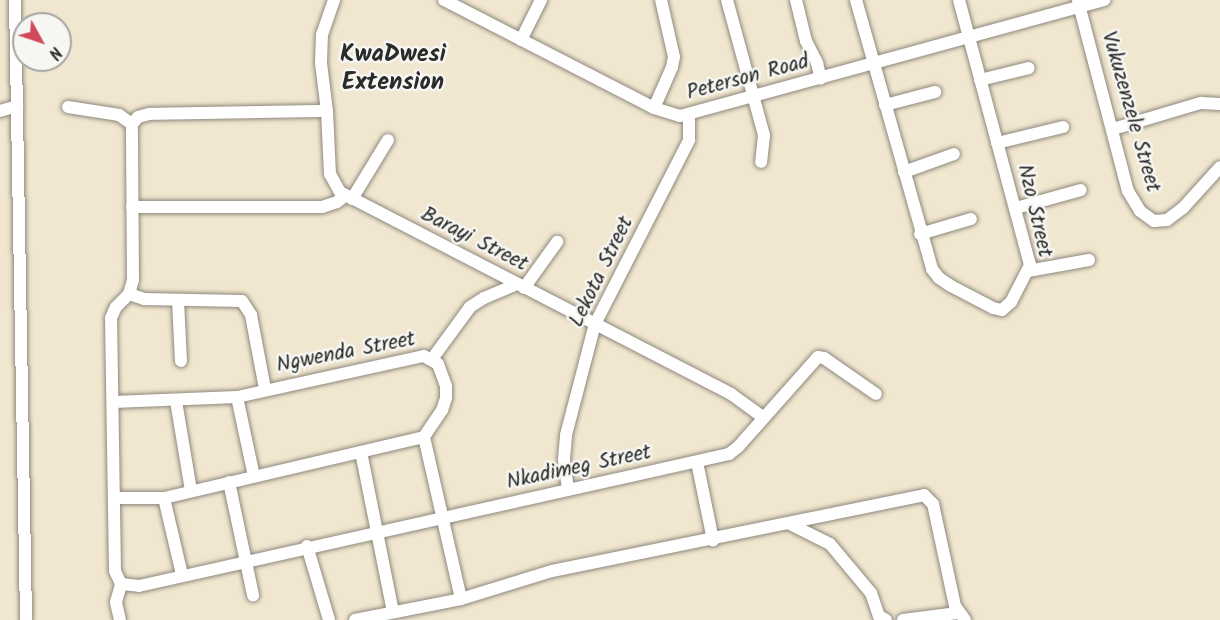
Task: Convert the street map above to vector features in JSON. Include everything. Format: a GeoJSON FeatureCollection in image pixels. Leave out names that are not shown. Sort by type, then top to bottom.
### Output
{"type":"FeatureCollection","features":[{"type":"Feature","properties":{"kind":"street"},"geometry":{"type":"LineString","coordinates":[[15,0],[26,620]]}},
{"type":"Feature","properties":{"kind":"street"},"geometry":{"type":"LineString","coordinates":[[334,0],[322,34],[321,63],[327,111],[330,174],[336,188],[349,197]]}},
{"type":"Feature","properties":{"kind":"street","name":"Peterson Road"},"geometry":{"type":"LineString","coordinates":[[444,0],[654,108],[669,115],[689,116],[754,96],[969,38],[1079,4],[1104,0]]}},
{"type":"Feature","properties":{"kind":"street"},"geometry":{"type":"LineString","coordinates":[[521,40],[541,0]]}},
{"type":"Feature","properties":{"kind":"street"},"geometry":{"type":"LineString","coordinates":[[654,108],[674,57],[662,0]]}},
{"type":"Feature","properties":{"kind":"street"},"geometry":{"type":"LineString","coordinates":[[727,0],[765,141],[761,162]]}},
{"type":"Feature","properties":{"kind":"street"},"geometry":{"type":"LineString","coordinates":[[796,0],[806,41],[817,63],[821,79]]}},
{"type":"Feature","properties":{"kind":"street","name":"Nzo Street"},"geometry":{"type":"LineString","coordinates":[[856,0],[920,234],[935,274],[951,286],[993,308],[1002,310],[1009,306],[1028,271],[1029,260],[959,0]]}},
{"type":"Feature","properties":{"kind":"street","name":"Vukuzenzele Street"},"geometry":{"type":"LineString","coordinates":[[1079,4],[1128,191],[1134,203],[1149,218],[1162,222],[1176,214],[1220,167]]}},
{"type":"Feature","properties":{"kind":"street"},"geometry":{"type":"LineString","coordinates":[[980,80],[1029,68]]}},
{"type":"Feature","properties":{"kind":"street"},"geometry":{"type":"LineString","coordinates":[[885,105],[934,92]]}},
{"type":"Feature","properties":{"kind":"street"},"geometry":{"type":"LineString","coordinates":[[1113,129],[1201,103],[1220,104]]}},
{"type":"Feature","properties":{"kind":"street"},"geometry":{"type":"LineString","coordinates":[[0,111],[17,106]]}},
{"type":"Feature","properties":{"kind":"street"},"geometry":{"type":"LineString","coordinates":[[68,108],[118,115],[132,124]]}},
{"type":"Feature","properties":{"kind":"street"},"geometry":{"type":"LineString","coordinates":[[120,620],[116,602],[121,584],[116,577],[111,318],[116,307],[129,294],[133,280],[132,124],[138,117],[149,114],[327,111]]}},
{"type":"Feature","properties":{"kind":"street","name":"Lekota Street"},"geometry":{"type":"LineString","coordinates":[[568,489],[564,459],[566,435],[594,324],[689,140],[689,116]]}},
{"type":"Feature","properties":{"kind":"street"},"geometry":{"type":"LineString","coordinates":[[997,143],[1063,127]]}},
{"type":"Feature","properties":{"kind":"street"},"geometry":{"type":"LineString","coordinates":[[132,207],[322,207],[349,197],[388,140]]}},
{"type":"Feature","properties":{"kind":"street"},"geometry":{"type":"LineString","coordinates":[[904,172],[954,154]]}},
{"type":"Feature","properties":{"kind":"street"},"geometry":{"type":"LineString","coordinates":[[1016,208],[1081,190]]}},
{"type":"Feature","properties":{"kind":"street","name":"Barayi Street"},"geometry":{"type":"LineString","coordinates":[[349,197],[730,394],[763,417]]}},
{"type":"Feature","properties":{"kind":"street"},"geometry":{"type":"LineString","coordinates":[[920,234],[971,219]]}},
{"type":"Feature","properties":{"kind":"street"},"geometry":{"type":"LineString","coordinates":[[432,359],[470,307],[484,298],[521,286],[557,242]]}},
{"type":"Feature","properties":{"kind":"street"},"geometry":{"type":"LineString","coordinates":[[1028,271],[1089,260]]}},
{"type":"Feature","properties":{"kind":"street"},"geometry":{"type":"LineString","coordinates":[[129,294],[144,299],[237,299],[245,304],[254,327],[265,389]]}},
{"type":"Feature","properties":{"kind":"street"},"geometry":{"type":"LineString","coordinates":[[178,300],[181,361]]}},
{"type":"Feature","properties":{"kind":"street","name":"Ngwenda Street"},"geometry":{"type":"LineString","coordinates":[[113,402],[176,401],[237,396],[424,356],[432,359],[443,373],[446,398],[435,423],[424,437]]}},
{"type":"Feature","properties":{"kind":"street","name":"Nkadimeg Street"},"geometry":{"type":"LineString","coordinates":[[121,584],[139,586],[307,546],[697,462],[734,451],[818,357],[824,358],[876,394]]}},
{"type":"Feature","properties":{"kind":"street"},"geometry":{"type":"LineString","coordinates":[[237,396],[254,476]]}},
{"type":"Feature","properties":{"kind":"street"},"geometry":{"type":"LineString","coordinates":[[176,401],[191,491]]}},
{"type":"Feature","properties":{"kind":"street"},"geometry":{"type":"LineString","coordinates":[[114,498],[164,498],[424,437],[461,599]]}},
{"type":"Feature","properties":{"kind":"street"},"geometry":{"type":"LineString","coordinates":[[361,452],[393,612]]}},
{"type":"Feature","properties":{"kind":"street"},"geometry":{"type":"LineString","coordinates":[[697,462],[713,540]]}},
{"type":"Feature","properties":{"kind":"street"},"geometry":{"type":"LineString","coordinates":[[229,482],[253,595]]}},
{"type":"Feature","properties":{"kind":"street"},"geometry":{"type":"LineString","coordinates":[[356,620],[461,599],[552,571],[713,540],[924,495],[933,504],[961,616],[903,620]]}},
{"type":"Feature","properties":{"kind":"street"},"geometry":{"type":"LineString","coordinates":[[164,498],[182,575]]}},
{"type":"Feature","properties":{"kind":"street"},"geometry":{"type":"LineString","coordinates":[[790,524],[830,544],[871,593],[879,616],[886,620]]}},
{"type":"Feature","properties":{"kind":"street"},"geometry":{"type":"LineString","coordinates":[[307,546],[330,620]]}},
{"type":"Feature","properties":{"kind":"district","name":"KwaDwesi Extension"},"geometry":{"type":"Point","coordinates":[393,69]}}]}
